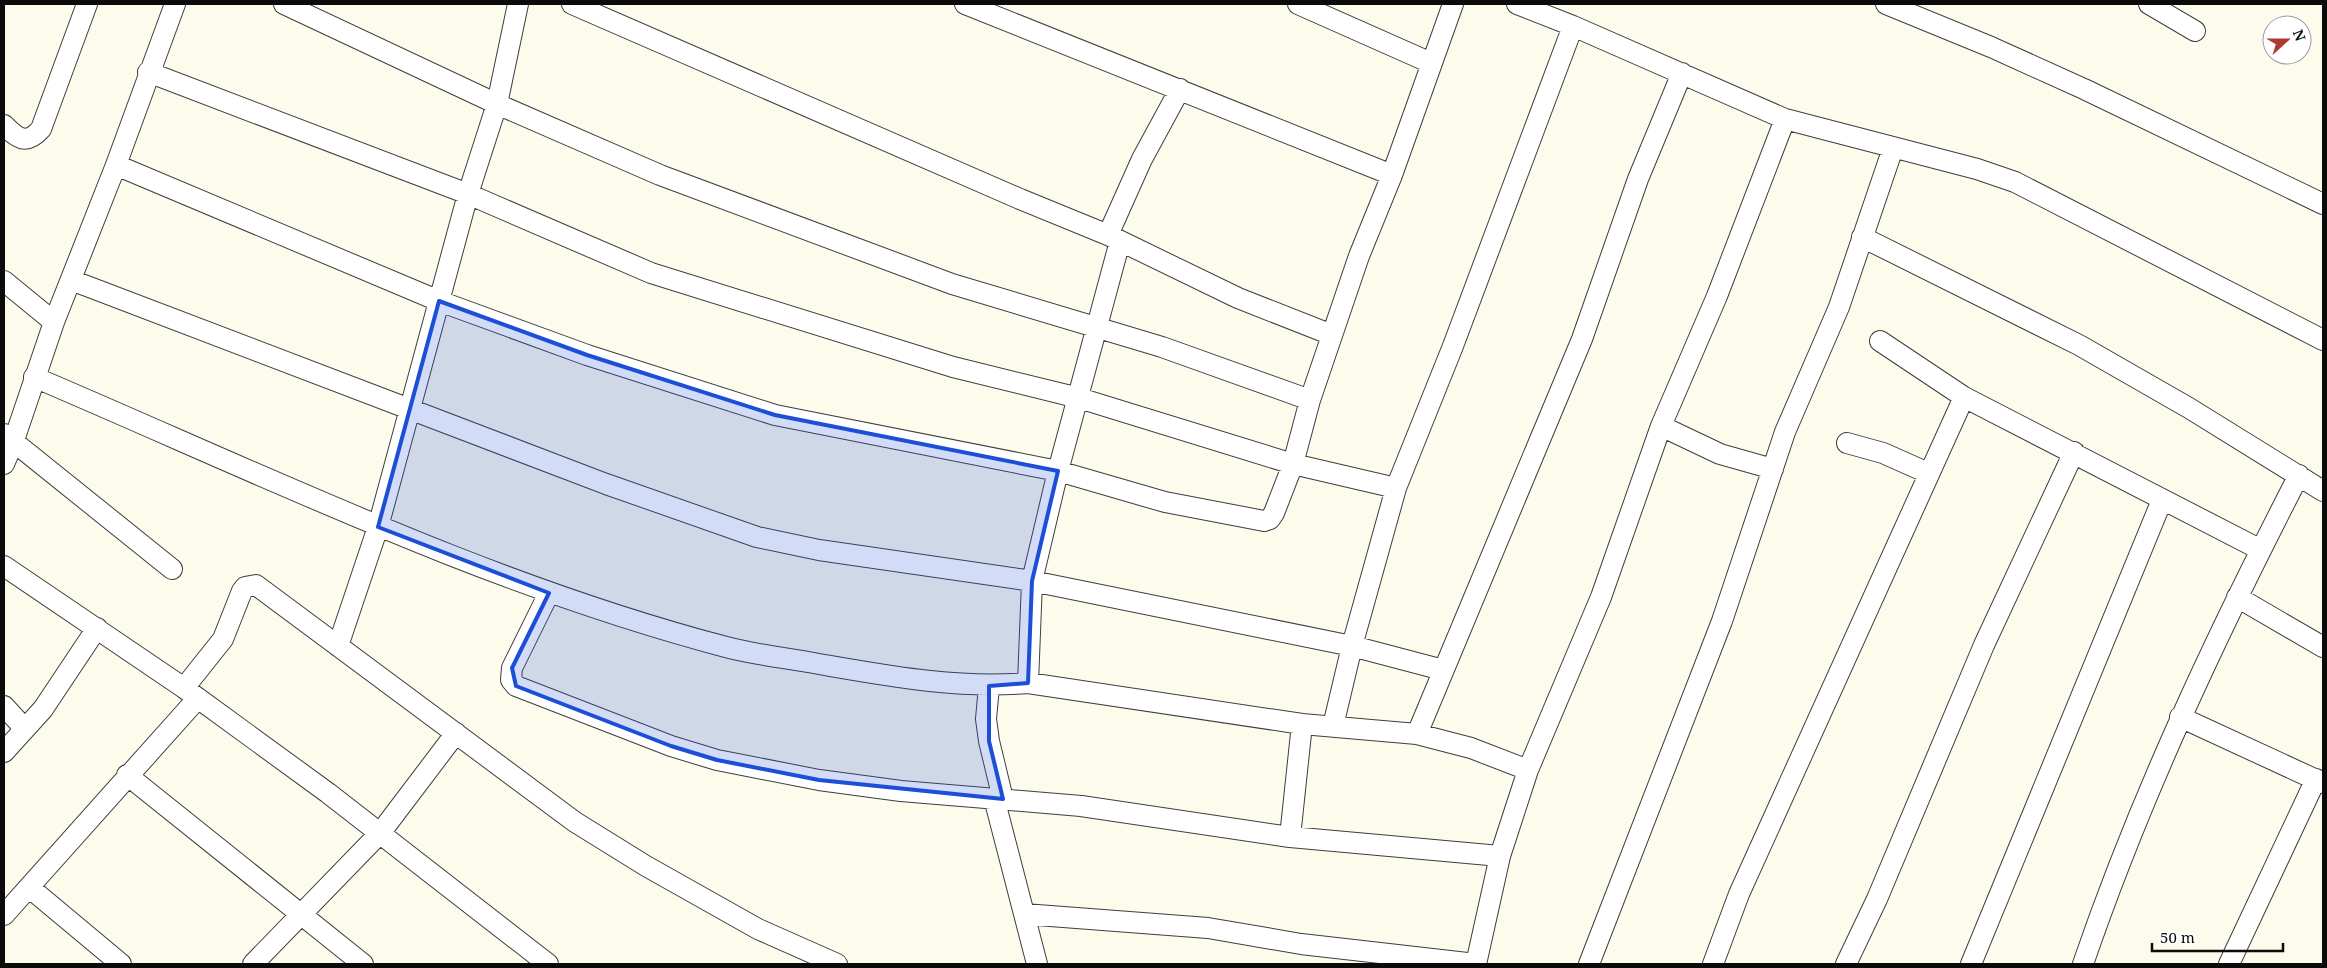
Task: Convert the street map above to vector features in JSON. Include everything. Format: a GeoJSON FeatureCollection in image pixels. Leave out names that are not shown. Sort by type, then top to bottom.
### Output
{"type":"FeatureCollection","features":[{"type":"Feature","properties":{"kind":"street"},"geometry":{"type":"LineString","coordinates":[[4,125],[16,136],[25,139],[36,136],[41,129],[87,4]]}},
{"type":"Feature","properties":{"kind":"street"},"geometry":{"type":"LineString","coordinates":[[4,464],[8,438],[72,280],[116,165],[148,72],[175,4]]}},
{"type":"Feature","properties":{"kind":"street"},"geometry":{"type":"LineString","coordinates":[[284,4],[497,104],[660,175],[952,284],[1162,347],[1310,400]]}},
{"type":"Feature","properties":{"kind":"street"},"geometry":{"type":"LineString","coordinates":[[338,646],[378,527],[468,194],[497,104],[518,4]]}},
{"type":"Feature","properties":{"kind":"street"},"geometry":{"type":"LineString","coordinates":[[572,4],[1020,200],[1114,238],[1238,298],[1332,335]]}},
{"type":"Feature","properties":{"kind":"street"},"geometry":{"type":"LineString","coordinates":[[965,4],[1392,175]]}},
{"type":"Feature","properties":{"kind":"street"},"geometry":{"type":"LineString","coordinates":[[1298,4],[1432,63]]}},
{"type":"Feature","properties":{"kind":"street"},"geometry":{"type":"LineString","coordinates":[[116,165],[439,301],[587,354],[775,415],[1058,470],[1165,502],[1264,521],[1270,519],[1274,513],[1293,464],[1310,400],[1359,256],[1392,175],[1453,4]]}},
{"type":"Feature","properties":{"kind":"street"},"geometry":{"type":"LineString","coordinates":[[1517,4],[1573,26],[1786,119],[1977,169],[2015,182],[2323,340]]}},
{"type":"Feature","properties":{"kind":"street"},"geometry":{"type":"LineString","coordinates":[[2150,4],[2195,31]]}},
{"type":"Feature","properties":{"kind":"street"},"geometry":{"type":"LineString","coordinates":[[1899,6],[2076,86],[2323,204]]}},
{"type":"Feature","properties":{"kind":"street"},"geometry":{"type":"LineString","coordinates":[[1333,726],[1352,646],[1396,488],[1453,346],[1573,26]]}},
{"type":"Feature","properties":{"kind":"street"},"geometry":{"type":"LineString","coordinates":[[148,72],[468,194],[651,273],[953,367],[1078,398],[1293,464],[1396,488]]}},
{"type":"Feature","properties":{"kind":"street"},"geometry":{"type":"LineString","coordinates":[[1417,734],[1582,339],[1638,179],[1682,73]]}},
{"type":"Feature","properties":{"kind":"street"},"geometry":{"type":"LineString","coordinates":[[1028,683],[1032,581],[1058,470],[1096,326],[1114,238],[1142,159],[1180,89]]}},
{"type":"Feature","properties":{"kind":"street"},"geometry":{"type":"LineString","coordinates":[[1024,914],[1208,928],[1302,944],[1476,964],[1500,856],[1528,770],[1601,597],[1661,426],[1717,296],[1786,119]]}},
{"type":"Feature","properties":{"kind":"street"},"geometry":{"type":"LineString","coordinates":[[1589,964],[1722,621],[1785,432],[1839,308],[1893,148]]}},
{"type":"Feature","properties":{"kind":"street"},"geometry":{"type":"LineString","coordinates":[[1862,237],[2079,345],[2189,408],[2299,475],[2323,492]]}},
{"type":"Feature","properties":{"kind":"street"},"geometry":{"type":"LineString","coordinates":[[72,280],[616,488],[757,538],[819,550],[1032,581],[1352,646],[1443,670]]}},
{"type":"Feature","properties":{"kind":"street"},"geometry":{"type":"LineString","coordinates":[[4,281],[54,322]]}},
{"type":"Feature","properties":{"kind":"street"},"geometry":{"type":"LineString","coordinates":[[1880,341],[1964,397],[2261,550]]}},
{"type":"Feature","properties":{"kind":"street"},"geometry":{"type":"LineString","coordinates":[[34,377],[378,527],[549,593],[728,647],[912,680],[988,686],[1028,683],[1302,724],[1417,734],[1471,748],[1528,770]]}},
{"type":"Feature","properties":{"kind":"street"},"geometry":{"type":"LineString","coordinates":[[1713,964],[1739,894],[1964,397]]}},
{"type":"Feature","properties":{"kind":"street"},"geometry":{"type":"LineString","coordinates":[[1661,426],[1720,454],[1773,469]]}},
{"type":"Feature","properties":{"kind":"street"},"geometry":{"type":"LineString","coordinates":[[8,438],[172,569]]}},
{"type":"Feature","properties":{"kind":"street"},"geometry":{"type":"LineString","coordinates":[[1847,443],[1883,453],[1928,473]]}},
{"type":"Feature","properties":{"kind":"street"},"geometry":{"type":"LineString","coordinates":[[1846,964],[1877,900],[1984,645],[2074,452]]}},
{"type":"Feature","properties":{"kind":"street"},"geometry":{"type":"LineString","coordinates":[[2084,964],[2108,892],[2180,717],[2237,597],[2299,475]]}},
{"type":"Feature","properties":{"kind":"street"},"geometry":{"type":"LineString","coordinates":[[1971,964],[2162,500]]}},
{"type":"Feature","properties":{"kind":"street"},"geometry":{"type":"LineString","coordinates":[[4,566],[191,693],[381,832],[548,964]]}},
{"type":"Feature","properties":{"kind":"street"},"geometry":{"type":"LineString","coordinates":[[4,915],[30,888],[127,775],[191,693],[223,639],[242,591],[256,585],[575,822],[638,861],[758,929],[837,964]]}},
{"type":"Feature","properties":{"kind":"street"},"geometry":{"type":"LineString","coordinates":[[549,593],[512,668],[512,680],[516,686],[671,746],[717,760],[819,780],[901,791],[1081,806],[1290,837],[1500,856]]}},
{"type":"Feature","properties":{"kind":"street"},"geometry":{"type":"LineString","coordinates":[[2237,597],[2323,647]]}},
{"type":"Feature","properties":{"kind":"street"},"geometry":{"type":"LineString","coordinates":[[4,752],[43,709],[97,628]]}},
{"type":"Feature","properties":{"kind":"street"},"geometry":{"type":"LineString","coordinates":[[988,686],[986,719],[998,799],[1037,964]]}},
{"type":"Feature","properties":{"kind":"street"},"geometry":{"type":"LineString","coordinates":[[4,706],[25,729]]}},
{"type":"Feature","properties":{"kind":"street"},"geometry":{"type":"LineString","coordinates":[[2180,717],[2319,781],[2229,964]]}},
{"type":"Feature","properties":{"kind":"street"},"geometry":{"type":"LineString","coordinates":[[1290,837],[1302,724]]}},
{"type":"Feature","properties":{"kind":"street"},"geometry":{"type":"LineString","coordinates":[[253,964],[381,832],[456,733]]}},
{"type":"Feature","properties":{"kind":"street"},"geometry":{"type":"LineString","coordinates":[[127,775],[363,964]]}},
{"type":"Feature","properties":{"kind":"street"},"geometry":{"type":"LineString","coordinates":[[30,888],[121,964]]}},
{"type":"Feature","properties":{"kind":"highlighted area"},"geometry":{"type":"Polygon","coordinates":[[[439,301],[587,355],[775,415],[1058,471],[1032,581],[1028,683],[989,686],[989,741],[1003,799],[819,780],[717,760],[671,746],[516,686],[512,668],[549,593],[378,527],[439,301]]]}}]}
